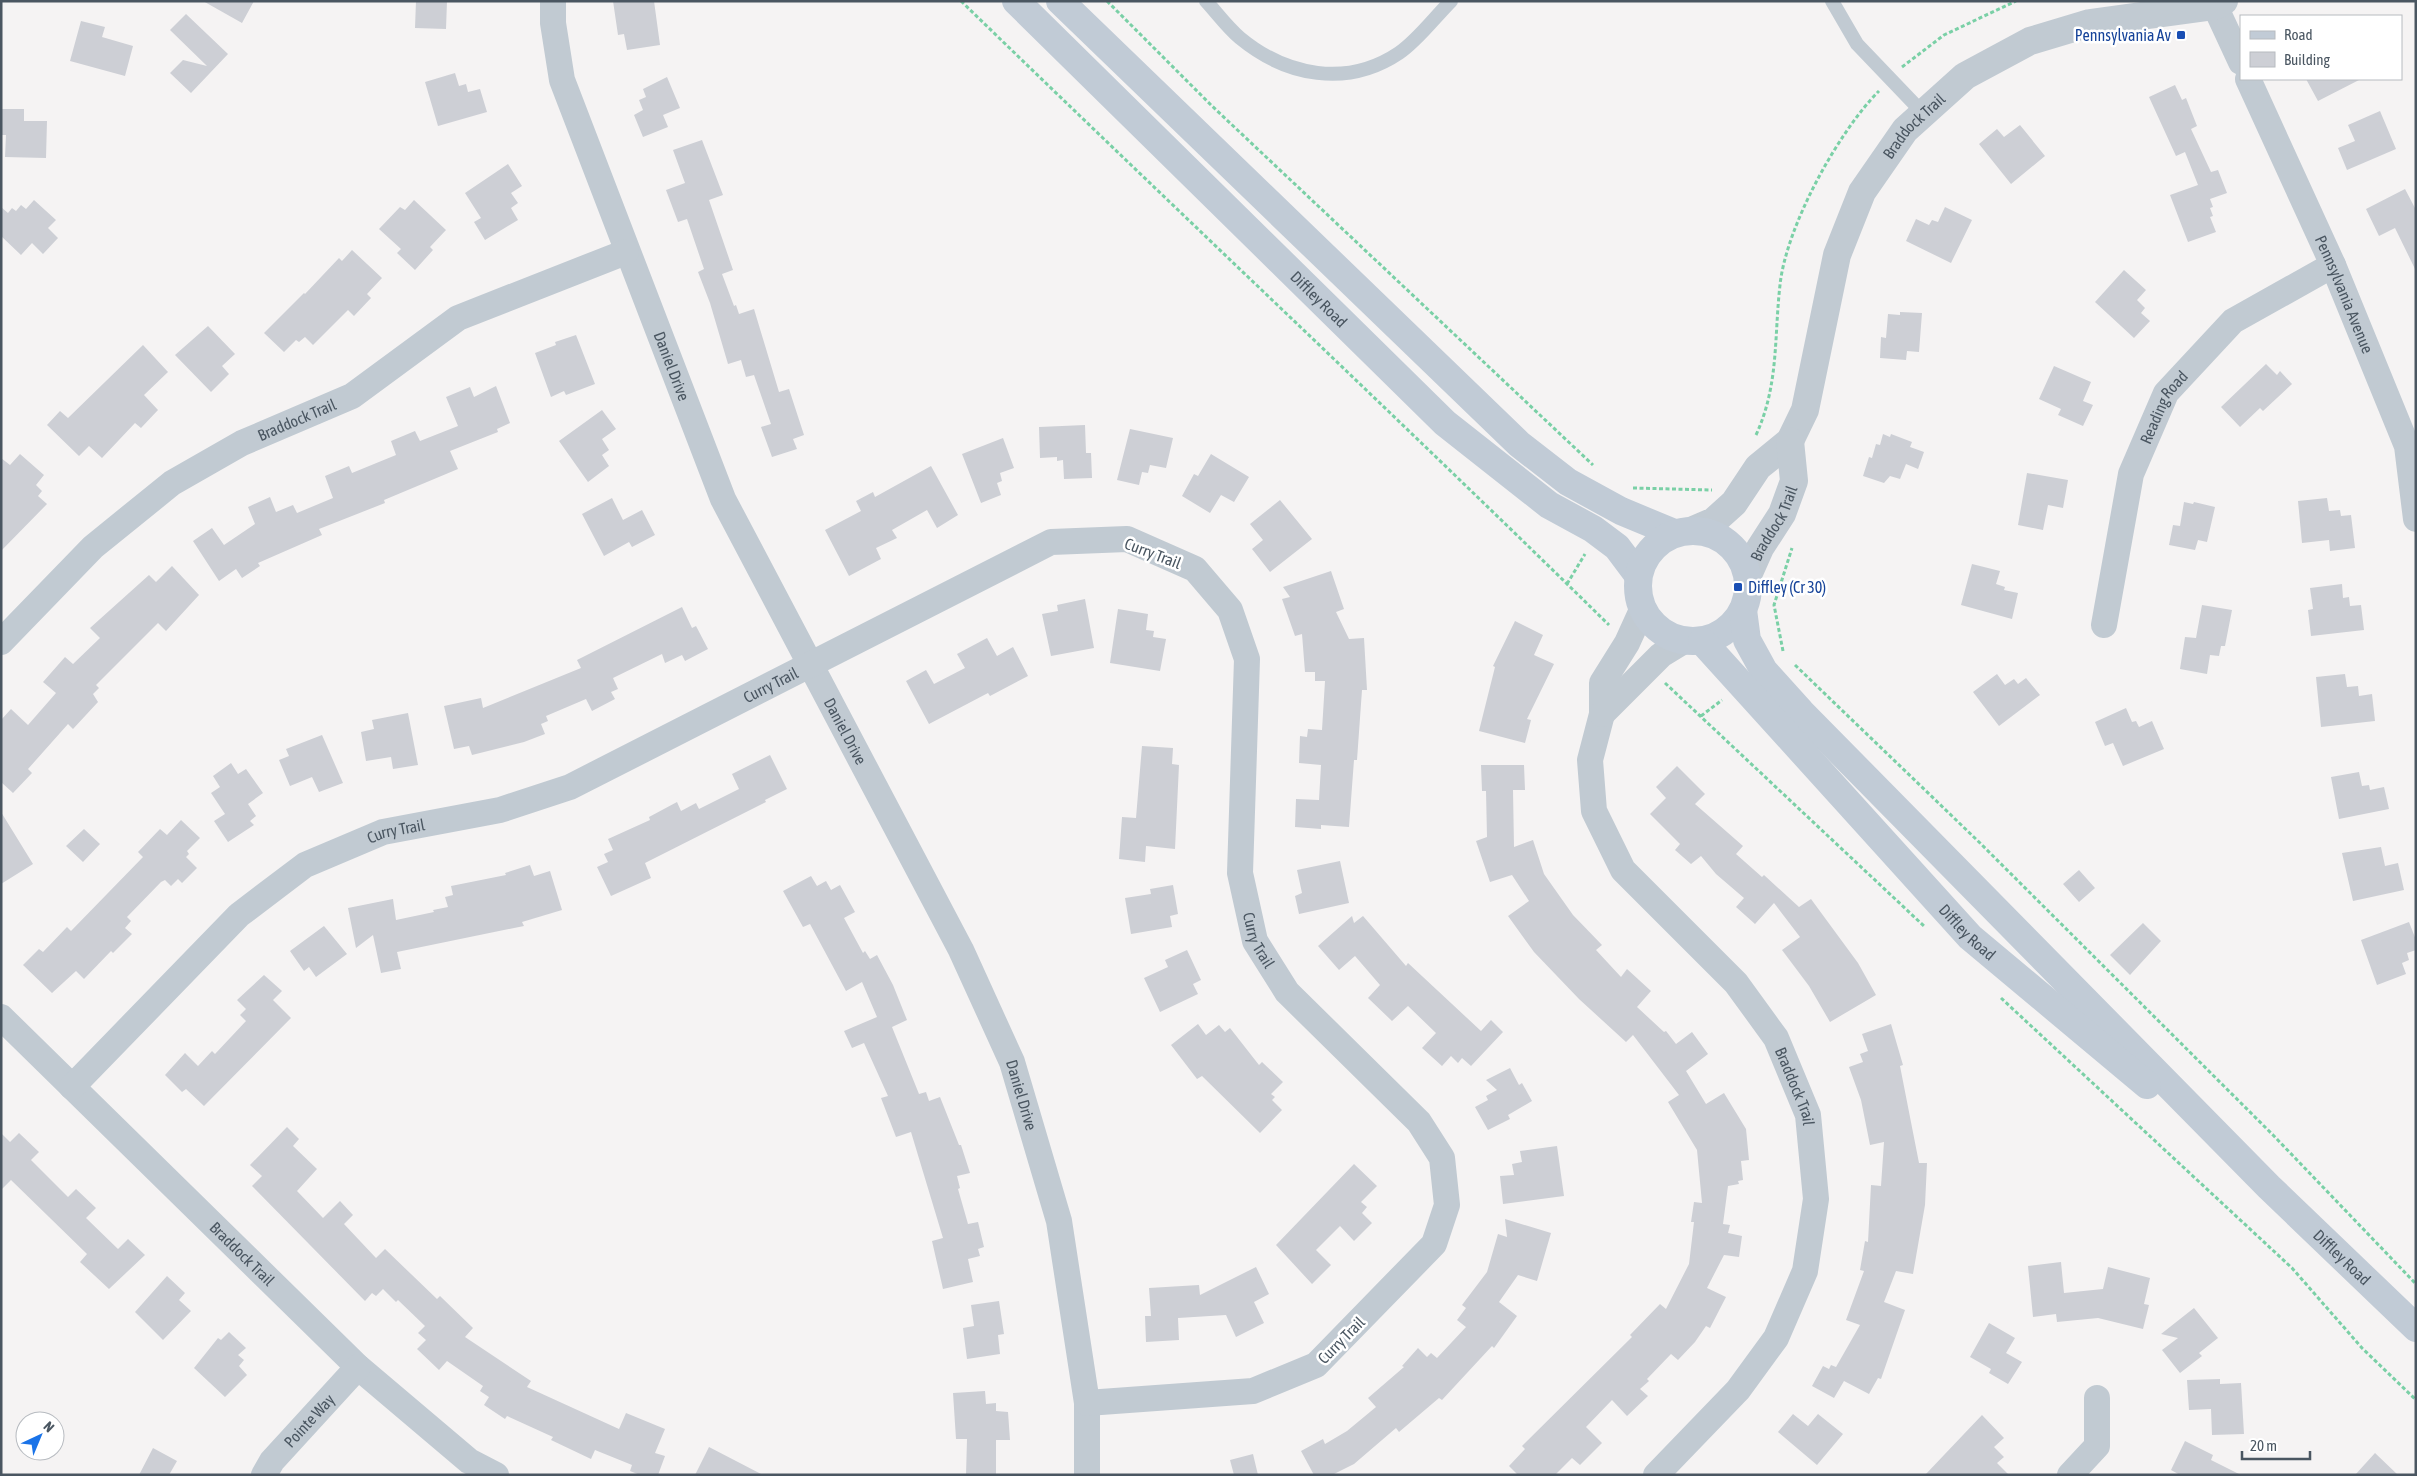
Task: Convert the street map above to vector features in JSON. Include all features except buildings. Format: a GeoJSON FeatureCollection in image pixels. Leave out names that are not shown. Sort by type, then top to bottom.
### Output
{"type":"FeatureCollection","features":[{"type":"Feature","properties":{"kind":"main road","name":"Diffley Road"},"geometry":{"type":"LineString","coordinates":[[1016,1],[1445,423],[1549,506],[1593,529],[1617,547],[1638,575]]}},
{"type":"Feature","properties":{"kind":"main road","name":"Diffley Road"},"geometry":{"type":"LineString","coordinates":[[1060,1],[1519,444],[1568,482],[1621,512],[1683,532]]}},
{"type":"Feature","properties":{"kind":"main road"},"geometry":{"type":"LineString","coordinates":[[1683,532],[1712,533],[1728,543],[1741,557],[1748,575],[1748,593],[1743,610],[1733,624],[1719,635],[1693,641],[1667,635],[1653,624],[1642,610],[1638,593],[1638,575],[1645,557],[1657,542],[1683,532]]}},
{"type":"Feature","properties":{"kind":"main road","name":"Diffley Road"},"geometry":{"type":"LineString","coordinates":[[1743,610],[1747,640],[1764,672],[2269,1187],[2416,1328]]}},
{"type":"Feature","properties":{"kind":"main road","name":"Diffley Road"},"geometry":{"type":"LineString","coordinates":[[1693,641],[1970,937],[2269,1187]]}},
{"type":"Feature","properties":{"kind":"street","name":"Daniel Drive"},"geometry":{"type":"LineString","coordinates":[[554,1],[552,23],[562,80],[626,252],[723,499],[961,950],[1012,1062],[1059,1221],[1087,1403],[1087,1475]]}},
{"type":"Feature","properties":{"kind":"street","name":"Braddock Trail"},"geometry":{"type":"LineString","coordinates":[[1683,532],[1714,521],[1734,503],[1758,467],[1790,441],[1805,410],[1836,256],[1862,192],[1904,130],[1965,76],[2030,41],[2090,23],[2218,3]]}},
{"type":"Feature","properties":{"kind":"street"},"geometry":{"type":"LineString","coordinates":[[2218,3],[2240,59]]}},
{"type":"Feature","properties":{"kind":"street","name":"Pennsylvania Avenue"},"geometry":{"type":"LineString","coordinates":[[2248,80],[2333,265],[2406,446],[2416,519]]}},
{"type":"Feature","properties":{"kind":"street","name":"Braddock Trail"},"geometry":{"type":"LineString","coordinates":[[1,642],[93,547],[172,483],[242,444],[352,396],[458,318],[626,252]]}},
{"type":"Feature","properties":{"kind":"street","name":"Reading Road"},"geometry":{"type":"LineString","coordinates":[[2104,625],[2131,474],[2166,394],[2233,321],[2333,265]]}},
{"type":"Feature","properties":{"kind":"street","name":"Braddock Trail"},"geometry":{"type":"LineString","coordinates":[[1748,575],[1760,548],[1782,514],[1794,481],[1790,441]]}},
{"type":"Feature","properties":{"kind":"street","name":"Curry Trail"},"geometry":{"type":"LineString","coordinates":[[72,1088],[239,915],[306,865],[382,832],[500,810],[570,787],[1051,542],[1127,539],[1195,569],[1230,610],[1247,659],[1240,873],[1255,941],[1286,992],[1419,1122],[1442,1158],[1447,1205],[1434,1244],[1316,1365],[1253,1391],[1087,1403]]}},
{"type":"Feature","properties":{"kind":"street","name":"Braddock Trail"},"geometry":{"type":"LineString","coordinates":[[1642,610],[1627,644],[1602,683],[1602,714],[1590,760],[1594,811],[1623,870],[1736,983],[1776,1038],[1808,1115],[1816,1199],[1805,1271],[1776,1338],[1738,1390],[1656,1475]]}},
{"type":"Feature","properties":{"kind":"street"},"geometry":{"type":"LineString","coordinates":[[1602,714],[1661,656],[1693,641]]}},
{"type":"Feature","properties":{"kind":"street","name":"Braddock Trail"},"geometry":{"type":"LineString","coordinates":[[1,1017],[358,1367],[469,1461],[496,1475]]}},
{"type":"Feature","properties":{"kind":"street","name":"Pointe Way"},"geometry":{"type":"LineString","coordinates":[[264,1475],[272,1461],[358,1367]]}},
{"type":"Feature","properties":{"kind":"street"},"geometry":{"type":"LineString","coordinates":[[2070,1475],[2097,1446],[2097,1398]]}},
{"type":"Feature","properties":{"kind":"lane"},"geometry":{"type":"LineString","coordinates":[[1206,1],[1239,37],[1275,62],[1301,71],[1337,74],[1369,68],[1400,52],[1451,1]]}},
{"type":"Feature","properties":{"kind":"lane"},"geometry":{"type":"LineString","coordinates":[[1832,1],[1857,44],[1923,113]]}},
{"type":"Feature","properties":{"kind":"path"},"geometry":{"type":"LineString","coordinates":[[960,1],[1148,183],[1464,483],[1627,644]]}},
{"type":"Feature","properties":{"kind":"path"},"geometry":{"type":"LineString","coordinates":[[1107,1],[1212,106],[1596,468]]}},
{"type":"Feature","properties":{"kind":"path"},"geometry":{"type":"LineString","coordinates":[[1632,488],[1722,490],[1734,503]]}},
{"type":"Feature","properties":{"kind":"path"},"geometry":{"type":"LineString","coordinates":[[1770,532],[1792,548],[1774,606],[1784,654]]}},
{"type":"Feature","properties":{"kind":"path"},"geometry":{"type":"LineString","coordinates":[[1791,661],[1979,842],[2273,1135],[2416,1284]]}},
{"type":"Feature","properties":{"kind":"path"},"geometry":{"type":"LineString","coordinates":[[1650,666],[1932,934]]}},
{"type":"Feature","properties":{"kind":"path"},"geometry":{"type":"LineString","coordinates":[[1996,994],[2292,1268],[2362,1348],[2416,1400]]}},
{"type":"Feature","properties":{"kind":"place","name":"Pennsylvania Av"},"geometry":{"type":"Point","coordinates":[2181,35]}},
{"type":"Feature","properties":{"kind":"place","name":"Diffley (Cr 30)"},"geometry":{"type":"Point","coordinates":[1738,587]}}]}
